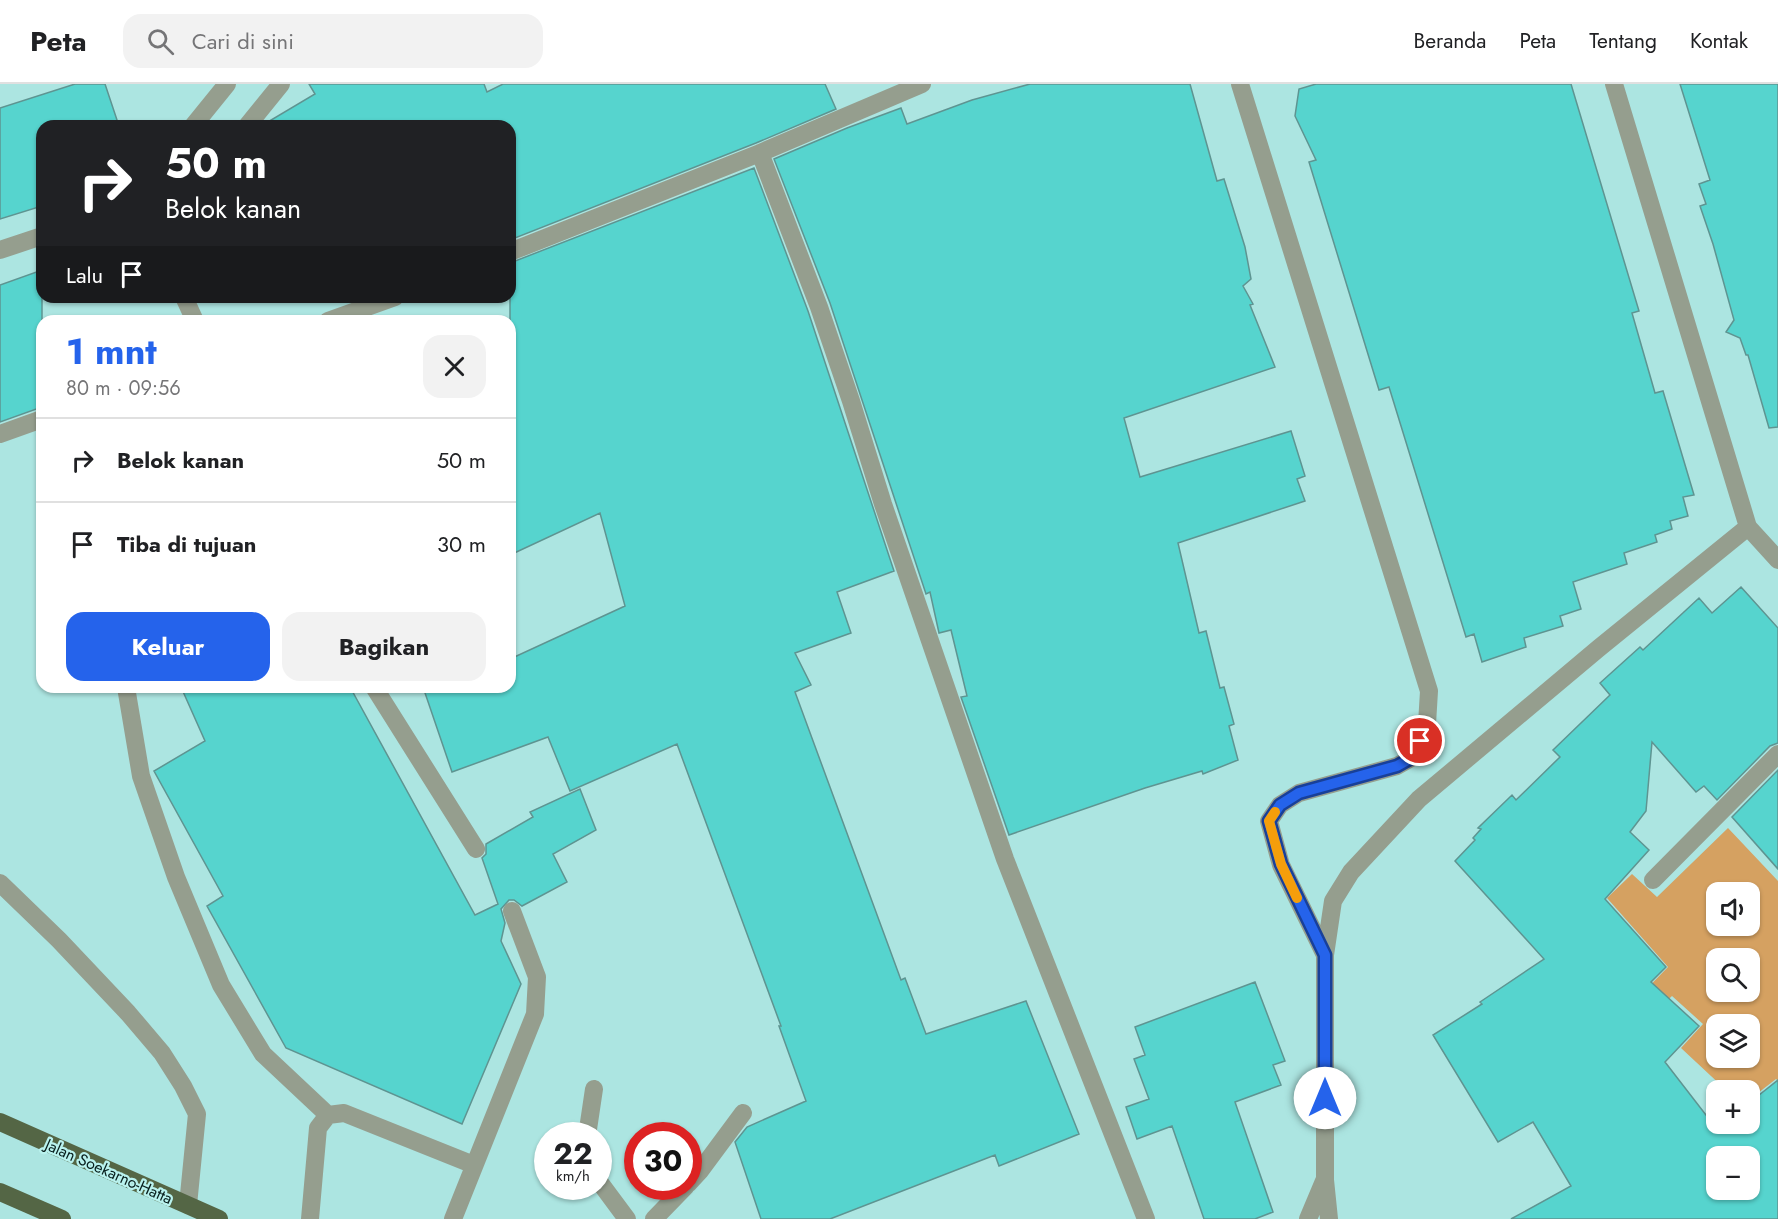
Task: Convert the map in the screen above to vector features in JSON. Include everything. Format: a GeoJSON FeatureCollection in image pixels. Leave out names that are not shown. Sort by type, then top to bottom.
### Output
{"type":"FeatureCollection","features":[{"type":"Feature","properties":{"kind":"highway","name":"Jalan Soekarno-Hatta"},"geometry":{"type":"LineString","coordinates":[[0,1122],[219,1219]]}},
{"type":"Feature","properties":{"kind":"highway"},"geometry":{"type":"LineString","coordinates":[[0,1192],[62,1219]]}},
{"type":"Feature","properties":{"kind":"street"},"geometry":{"type":"LineString","coordinates":[[198,120],[227,84]]}},
{"type":"Feature","properties":{"kind":"street"},"geometry":{"type":"LineString","coordinates":[[252,120],[281,84]]}},
{"type":"Feature","properties":{"kind":"street"},"geometry":{"type":"LineString","coordinates":[[516,250],[760,153],[922,84]]}},
{"type":"Feature","properties":{"kind":"street"},"geometry":{"type":"LineString","coordinates":[[1240,84],[1429,691],[1427,724],[1413,757],[1397,766],[1299,793],[1280,805],[1269,821],[1281,864],[1325,955]]}},
{"type":"Feature","properties":{"kind":"street"},"geometry":{"type":"LineString","coordinates":[[1614,84],[1748,527],[1778,560]]}},
{"type":"Feature","properties":{"kind":"street"},"geometry":{"type":"LineString","coordinates":[[760,153],[819,307],[886,514],[1005,859],[1146,1219]]}},
{"type":"Feature","properties":{"kind":"street"},"geometry":{"type":"LineString","coordinates":[[0,250],[36,238]]}},
{"type":"Feature","properties":{"kind":"street"},"geometry":{"type":"LineString","coordinates":[[345,315],[378,303]]}},
{"type":"Feature","properties":{"kind":"street"},"geometry":{"type":"LineString","coordinates":[[0,434],[36,421]]}},
{"type":"Feature","properties":{"kind":"street"},"geometry":{"type":"LineString","coordinates":[[1329,1219],[1325,1180],[1325,955],[1333,901],[1351,872],[1419,799],[1748,527]]}},
{"type":"Feature","properties":{"kind":"street"},"geometry":{"type":"LineString","coordinates":[[127,693],[141,776],[176,877],[221,985],[263,1054],[328,1115]]}},
{"type":"Feature","properties":{"kind":"street"},"geometry":{"type":"LineString","coordinates":[[378,693],[476,849]]}},
{"type":"Feature","properties":{"kind":"street"},"geometry":{"type":"LineString","coordinates":[[1653,880],[1778,754]]}},
{"type":"Feature","properties":{"kind":"street"},"geometry":{"type":"LineString","coordinates":[[0,883],[59,940],[128,1013],[162,1053],[183,1086],[197,1114],[188,1205]]}},
{"type":"Feature","properties":{"kind":"street"},"geometry":{"type":"LineString","coordinates":[[453,1219],[535,1014],[537,977],[512,911]]}},
{"type":"Feature","properties":{"kind":"street"},"geometry":{"type":"LineString","coordinates":[[589,1122],[594,1089]]}},
{"type":"Feature","properties":{"kind":"street"},"geometry":{"type":"LineString","coordinates":[[310,1219],[318,1128],[328,1115],[344,1113],[474,1165]]}},
{"type":"Feature","properties":{"kind":"street"},"geometry":{"type":"LineString","coordinates":[[702,1169],[742,1113]]}},
{"type":"Feature","properties":{"kind":"street"},"geometry":{"type":"LineString","coordinates":[[1308,1219],[1325,1180]]}},
{"type":"Feature","properties":{"kind":"street"},"geometry":{"type":"LineString","coordinates":[[612,1199],[627,1219]]}},
{"type":"Feature","properties":{"kind":"street"},"geometry":{"type":"LineString","coordinates":[[654,1219],[672,1200]]}},
{"type":"Feature","properties":{"kind":"shaded area"},"geometry":{"type":"Polygon","coordinates":[[[1728,828],[1778,881],[1778,1081],[1776,1079],[1760,1091],[1760,1080],[1715,1080],[1681,1048],[1703,1024],[1672,996],[1642,1025],[1627,1009],[1668,967],[1607,898],[1632,874],[1657,897],[1728,828]]]}},
{"type":"Feature","properties":{"kind":"building"},"geometry":{"type":"Polygon","coordinates":[[[75,84],[105,84],[117,120],[36,120],[36,208],[0,219],[0,108],[75,84]]]}},
{"type":"Feature","properties":{"kind":"building"},"geometry":{"type":"Polygon","coordinates":[[[309,84],[484,84],[487,92],[503,84],[825,84],[836,109],[516,238],[516,120],[271,120],[315,94],[309,84]]]}},
{"type":"Feature","properties":{"kind":"building"},"geometry":{"type":"Polygon","coordinates":[[[1030,84],[1190,84],[1217,181],[1224,179],[1245,247],[1251,279],[1243,286],[1253,304],[1250,305],[1275,367],[1124,418],[1140,477],[1291,431],[1305,476],[1297,479],[1305,501],[1178,543],[1199,633],[1206,631],[1220,688],[1224,687],[1234,724],[1229,726],[1238,760],[1203,774],[1202,771],[1145,788],[1009,835],[961,697],[967,696],[951,630],[939,633],[930,592],[926,594],[830,303],[774,159],[901,108],[907,124],[972,100],[1030,84]]]}},
{"type":"Feature","properties":{"kind":"building"},"geometry":{"type":"Polygon","coordinates":[[[1316,84],[1571,84],[1639,311],[1632,313],[1655,393],[1663,391],[1694,495],[1683,497],[1688,516],[1670,521],[1672,529],[1655,535],[1657,542],[1624,553],[1627,564],[1573,582],[1581,609],[1560,616],[1563,626],[1524,638],[1526,647],[1482,662],[1474,634],[1466,637],[1389,387],[1379,390],[1309,162],[1316,160],[1295,116],[1299,89],[1316,84]]]}},
{"type":"Feature","properties":{"kind":"building"},"geometry":{"type":"Polygon","coordinates":[[[1680,84],[1778,84],[1778,427],[1769,428],[1748,355],[1746,355],[1740,338],[1726,332],[1734,320],[1700,206],[1706,204],[1699,184],[1710,180],[1680,84]]]}},
{"type":"Feature","properties":{"kind":"building"},"geometry":{"type":"Polygon","coordinates":[[[754,168],[808,311],[894,571],[837,592],[851,633],[795,653],[811,685],[795,692],[901,980],[905,978],[926,1034],[1026,1001],[1079,1134],[999,1166],[995,1155],[830,1219],[761,1219],[735,1142],[747,1127],[806,1101],[779,1026],[781,1026],[677,744],[570,791],[548,737],[452,772],[425,693],[516,693],[516,656],[625,606],[600,513],[516,552],[516,315],[510,315],[510,303],[516,303],[516,261],[754,168]]]}},
{"type":"Feature","properties":{"kind":"building"},"geometry":{"type":"Polygon","coordinates":[[[36,272],[36,303],[42,303],[42,315],[36,315],[36,409],[0,422],[0,285],[36,272]]]}},
{"type":"Feature","properties":{"kind":"building"},"geometry":{"type":"Polygon","coordinates":[[[1741,587],[1778,628],[1778,743],[1770,746],[1717,800],[1704,786],[1696,792],[1652,742],[1646,811],[1630,832],[1649,850],[1605,899],[1666,967],[1651,982],[1699,1026],[1665,1062],[1706,1115],[1706,1134],[1760,1134],[1760,1094],[1778,1080],[1778,1219],[1511,1219],[1571,1186],[1533,1122],[1498,1142],[1433,1035],[1482,1004],[1480,1002],[1544,959],[1455,861],[1475,840],[1473,838],[1481,829],[1478,828],[1512,795],[1516,800],[1560,757],[1553,750],[1610,695],[1600,683],[1640,647],[1643,650],[1699,598],[1712,613],[1741,587]]]}},
{"type":"Feature","properties":{"kind":"building"},"geometry":{"type":"Polygon","coordinates":[[[184,693],[353,693],[475,915],[498,904],[482,858],[486,854],[486,844],[533,817],[530,812],[580,789],[596,830],[553,854],[567,882],[522,906],[514,900],[509,900],[501,909],[505,923],[501,941],[521,984],[462,1124],[286,1048],[207,906],[223,896],[154,771],[205,741],[184,693]]]}},
{"type":"Feature","properties":{"kind":"building"},"geometry":{"type":"Polygon","coordinates":[[[1778,770],[1778,869],[1732,817],[1778,770]]]}},
{"type":"Feature","properties":{"kind":"building"},"geometry":{"type":"Polygon","coordinates":[[[1255,982],[1285,1061],[1273,1065],[1281,1085],[1235,1102],[1273,1212],[1255,1219],[1204,1219],[1172,1126],[1137,1139],[1126,1107],[1149,1099],[1134,1059],[1145,1055],[1135,1027],[1255,982]]]}},
{"type":"Feature","properties":{"kind":"slow traffic"},"geometry":{"type":"LineString","coordinates":[[1275,812],[1269,821],[1281,864],[1297,898]]}},
{"type":"Feature","properties":{"kind":"route"},"geometry":{"type":"LineString","coordinates":[[1325,1098],[1325,955],[1281,864],[1269,821],[1280,805],[1299,793],[1397,766],[1413,757],[1420,741]]}}]}
